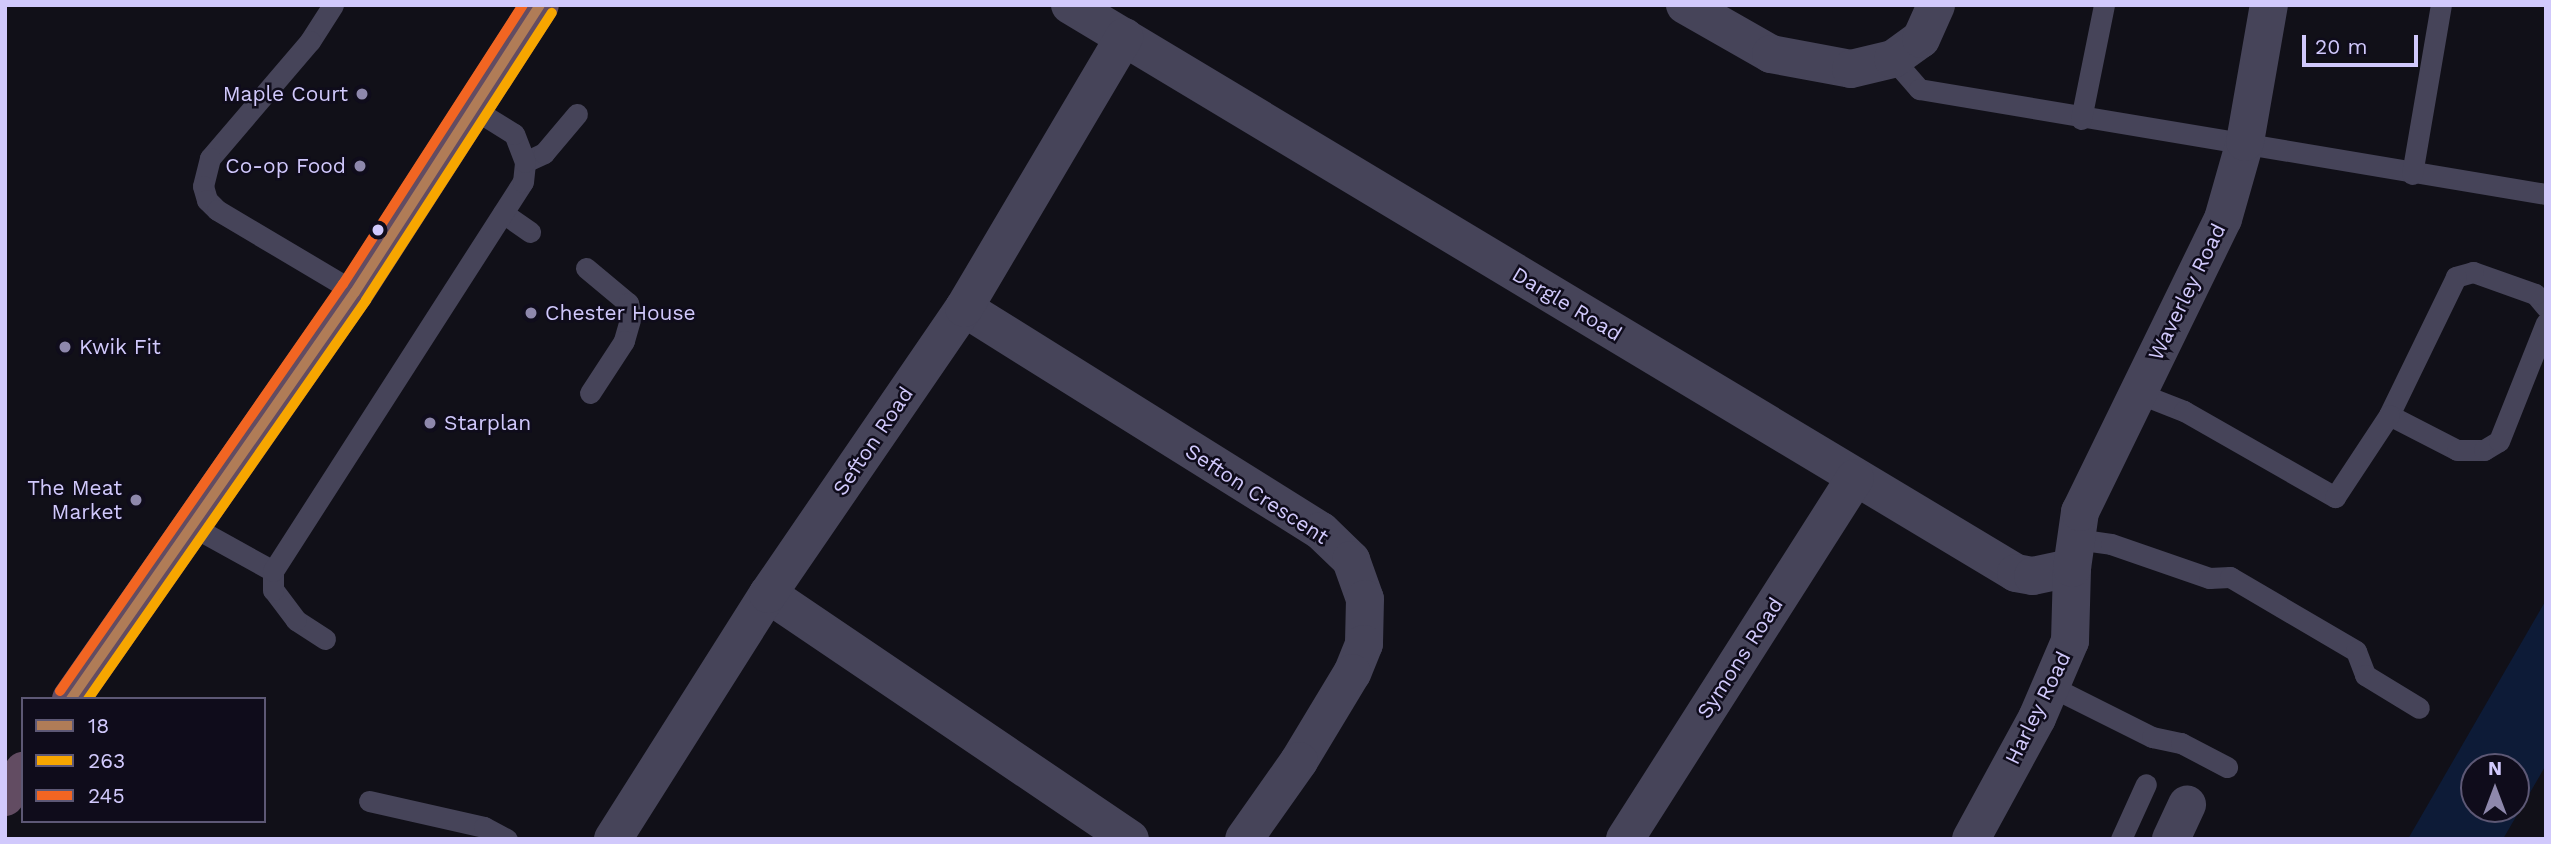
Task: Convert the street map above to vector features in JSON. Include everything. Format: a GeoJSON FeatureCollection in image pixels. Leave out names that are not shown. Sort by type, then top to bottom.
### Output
{"type":"FeatureCollection","features":[{"type":"Feature","properties":{"kind":"highway"},"geometry":{"type":"LineString","coordinates":[[72,697],[355,292],[540,5]]}},
{"type":"Feature","properties":{"kind":"highway"},"geometry":{"type":"LineString","coordinates":[[5,797],[21,774]]}},
{"type":"Feature","properties":{"kind":"street","name":"Dargle Road"},"geometry":{"type":"LineString","coordinates":[[1070,5],[2016,573],[2033,576],[2074,553]]}},
{"type":"Feature","properties":{"kind":"street"},"geometry":{"type":"LineString","coordinates":[[1685,5],[1771,54],[1810,65],[1851,69],[1893,59],[1921,39],[1936,5]]}},
{"type":"Feature","properties":{"kind":"street","name":"Waverley Road"},"geometry":{"type":"LineString","coordinates":[[2074,553],[2080,512],[2223,219],[2245,142],[2269,5]]}},
{"type":"Feature","properties":{"kind":"street","name":"Sefton Road"},"geometry":{"type":"LineString","coordinates":[[613,839],[768,594],[964,309],[1124,37]]}},
{"type":"Feature","properties":{"kind":"street","name":"Sefton Crescent"},"geometry":{"type":"LineString","coordinates":[[964,309],[1321,531],[1351,559],[1365,599],[1364,644],[1352,673],[1306,750],[1244,839]]}},
{"type":"Feature","properties":{"kind":"street","name":"Symons Road"},"geometry":{"type":"LineString","coordinates":[[1625,839],[1855,478]]}},
{"type":"Feature","properties":{"kind":"street","name":"Harley Road"},"geometry":{"type":"LineString","coordinates":[[1971,839],[2052,687],[2073,625],[2074,553]]}},
{"type":"Feature","properties":{"kind":"street"},"geometry":{"type":"LineString","coordinates":[[768,594],[1130,839]]}},
{"type":"Feature","properties":{"kind":"street"},"geometry":{"type":"LineString","coordinates":[[5,760],[21,770]]}},
{"type":"Feature","properties":{"kind":"street"},"geometry":{"type":"LineString","coordinates":[[2171,839],[2188,805]]}},
{"type":"Feature","properties":{"kind":"lane"},"geometry":{"type":"LineString","coordinates":[[2081,119],[2104,5]]}},
{"type":"Feature","properties":{"kind":"lane"},"geometry":{"type":"LineString","coordinates":[[2412,174],[2441,5]]}},
{"type":"Feature","properties":{"kind":"lane"},"geometry":{"type":"LineString","coordinates":[[325,9],[210,158],[203,186],[207,200],[217,210],[355,292]]}},
{"type":"Feature","properties":{"kind":"lane"},"geometry":{"type":"LineString","coordinates":[[1893,59],[1919,89],[2081,119],[2245,142],[2412,174],[2546,194]]}},
{"type":"Feature","properties":{"kind":"lane"},"geometry":{"type":"LineString","coordinates":[[325,639],[296,620],[273,590],[273,570],[523,182],[525,162],[514,134],[472,108]]}},
{"type":"Feature","properties":{"kind":"lane"},"geometry":{"type":"LineString","coordinates":[[525,162],[544,153],[577,114]]}},
{"type":"Feature","properties":{"kind":"lane"},"geometry":{"type":"LineString","coordinates":[[503,213],[530,232]]}},
{"type":"Feature","properties":{"kind":"lane"},"geometry":{"type":"LineString","coordinates":[[586,268],[628,303],[631,316],[624,341],[590,393]]}},
{"type":"Feature","properties":{"kind":"lane"},"geometry":{"type":"LineString","coordinates":[[2138,393],[2184,411],[2335,497],[2389,415],[2456,277],[2473,272],[2535,294],[2546,307]]}},
{"type":"Feature","properties":{"kind":"lane"},"geometry":{"type":"LineString","coordinates":[[2389,415],[2457,450],[2492,446],[2499,441],[2546,323]]}},
{"type":"Feature","properties":{"kind":"lane"},"geometry":{"type":"LineString","coordinates":[[190,525],[273,570]]}},
{"type":"Feature","properties":{"kind":"lane"},"geometry":{"type":"LineString","coordinates":[[2074,553],[2110,544],[2210,578],[2230,577],[2356,651],[2365,675],[2418,708]]}},
{"type":"Feature","properties":{"kind":"lane"},"geometry":{"type":"LineString","coordinates":[[2052,687],[2151,737],[2181,743],[2227,767]]}},
{"type":"Feature","properties":{"kind":"lane"},"geometry":{"type":"LineString","coordinates":[[2121,839],[2146,784]]}},
{"type":"Feature","properties":{"kind":"lane"},"geometry":{"type":"LineString","coordinates":[[369,801],[485,827],[507,839]]}},
{"type":"Feature","properties":{"kind":"water"},"geometry":{"type":"Polygon","coordinates":[[[2546,600],[2546,765],[2530,793],[2530,753],[2460,753],[2460,823],[2512,823],[2503,839],[2408,839],[2546,600]]]}},
{"type":"Feature","properties":{"kind":"transit line","name":"245"},"geometry":{"type":"LineString","coordinates":[[60,691],[343,284],[523,5]]}},
{"type":"Feature","properties":{"kind":"transit line","name":"18"},"geometry":{"type":"LineString","coordinates":[[72,697],[355,292],[540,5]]}},
{"type":"Feature","properties":{"kind":"transit line","name":"263"},"geometry":{"type":"LineString","coordinates":[[89,697],[366,300],[552,13]]}},
{"type":"Feature","properties":{"kind":"place","name":"Maple Court"},"geometry":{"type":"Point","coordinates":[362,94]}},
{"type":"Feature","properties":{"kind":"place","name":"Co-op Food"},"geometry":{"type":"Point","coordinates":[360,166]}},
{"type":"Feature","properties":{"kind":"place","name":"Chester House"},"geometry":{"type":"Point","coordinates":[531,313]}},
{"type":"Feature","properties":{"kind":"place","name":"Kwik Fit"},"geometry":{"type":"Point","coordinates":[65,347]}},
{"type":"Feature","properties":{"kind":"place","name":"Starplan"},"geometry":{"type":"Point","coordinates":[430,423]}},
{"type":"Feature","properties":{"kind":"place","name":"The Meat Market"},"geometry":{"type":"Point","coordinates":[136,500]}}]}
